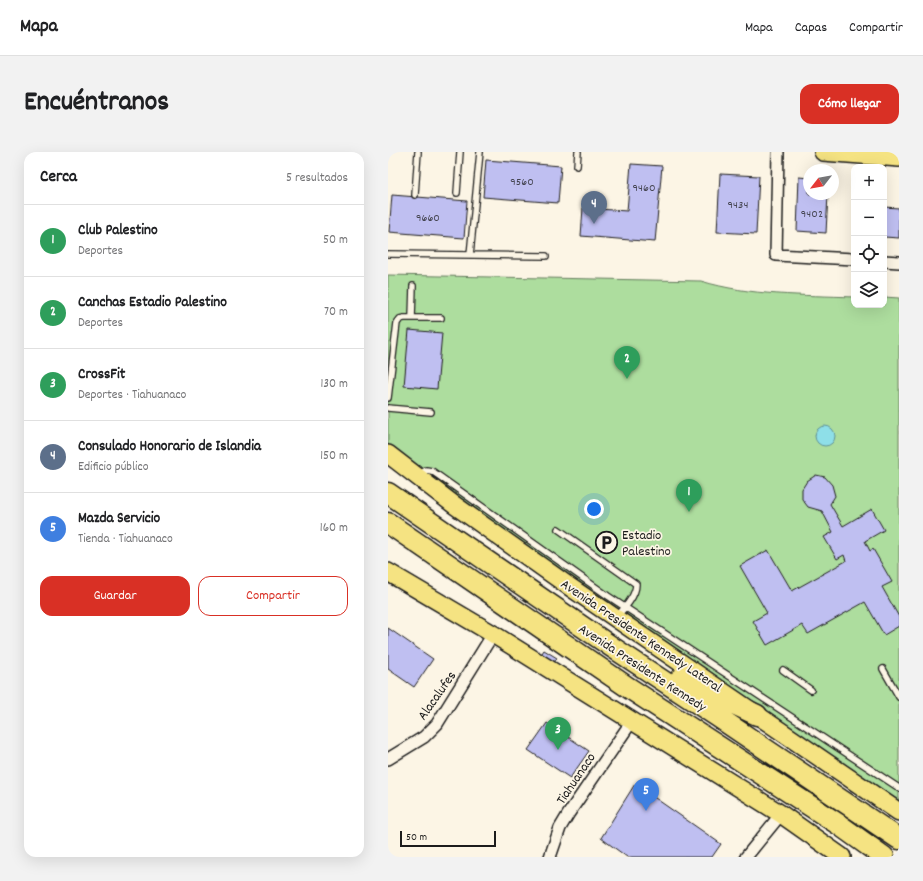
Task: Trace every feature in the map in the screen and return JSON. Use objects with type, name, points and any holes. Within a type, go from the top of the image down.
[{"type":"highway","name":"Avenida Presidente Kennedy","points":[[388,494],[612,647],[732,725],[899,839]]},
{"type":"highway","name":"Avenida Presidente Kennedy","points":[[388,523],[629,688],[838,824],[884,857]]},
{"type":"highway","points":[[612,647],[756,715]]},
{"type":"main road","points":[[823,152],[899,158]]},
{"type":"main road","name":"Avenida Presidente Kennedy Lateral","points":[[388,454],[520,552],[620,613],[756,715],[899,812]]},
{"type":"main road","points":[[388,572],[493,634],[781,814],[842,857]]},
{"type":"street","points":[[778,152],[776,255],[851,259]]},
{"type":"street","points":[[887,261],[899,262]]},
{"type":"street","name":"Alacalufes","points":[[388,759],[424,737],[437,724],[493,634]]},
{"type":"street","name":"Tiahuanaco","points":[[550,857],[560,828],[569,813],[632,721]]},
{"type":"street","points":[[746,857],[781,814]]},
{"type":"lane","points":[[415,195],[418,152]]},
{"type":"lane","points":[[457,193],[460,152]]},
{"type":"lane","points":[[470,255],[480,152]]},
{"type":"lane","points":[[577,166],[578,152]]},
{"type":"lane","points":[[388,254],[546,256]]},
{"type":"lane","points":[[412,318],[413,286]]},
{"type":"lane","points":[[388,398],[397,323],[400,319],[404,318],[441,318]]},
{"type":"lane","points":[[388,408],[431,412]]},
{"type":"lane","points":[[558,529],[636,584],[636,589],[620,613],[899,788]]},
{"type":"lane","points":[[883,669],[899,697]]},
{"type":"lane","points":[[782,670],[811,690]]},
{"type":"green space","points":[[388,275],[701,281],[738,290],[777,294],[851,297],[851,308],[887,308],[887,297],[899,298],[899,810],[569,579],[388,445]]},
{"type":"water","points":[[821,426],[829,426],[835,432],[835,440],[829,446],[821,446],[815,440],[815,432]]},
{"type":"building","points":[[486,160],[561,166],[558,203],[483,197]]},
{"type":"building","points":[[631,164],[662,166],[655,242],[581,236],[583,208],[627,211]]},
{"type":"building","points":[[720,174],[759,176],[756,234],[717,232]]},
{"type":"building","points":[[799,177],[803,177],[803,200],[828,200],[826,233],[797,231]]},
{"type":"building","points":[[392,195],[467,201],[464,238],[389,232]]},
{"type":"building","points":[[887,207],[899,208],[899,238],[887,237]]},
{"type":"building","points":[[409,330],[442,333],[437,389],[404,386]]},
{"type":"building","points":[[816,475],[825,477],[832,485],[835,496],[830,504],[843,526],[872,509],[884,530],[865,541],[870,551],[873,549],[892,582],[882,587],[899,617],[899,626],[884,635],[865,602],[808,634],[802,625],[767,645],[753,621],[767,613],[740,566],[768,550],[792,591],[846,561],[844,555],[837,559],[824,537],[833,532],[822,511],[808,507],[802,499],[802,489],[807,481]]},
{"type":"building","points":[[388,628],[433,659],[414,687],[388,669]]},
{"type":"building","points":[[544,650],[557,658],[553,664],[540,656]]},
{"type":"building","points":[[547,723],[589,751],[570,778],[528,750]]},
{"type":"building","points":[[635,784],[721,844],[712,857],[627,857],[601,838]]},
{"type":"place","name":"Consulado Honorario de Islandia","points":[[594,224]]},
{"type":"place","name":"Canchas Estadio Palestino","points":[[627,379]]},
{"type":"place","name":"Club Palestino","points":[[689,512]]},
{"type":"place","name":"Estadio Palestino","points":[[606,542]]},
{"type":"place","name":"CrossFit","points":[[558,750]]},
{"type":"place","name":"Mazda Servicio","points":[[646,811]]}]
